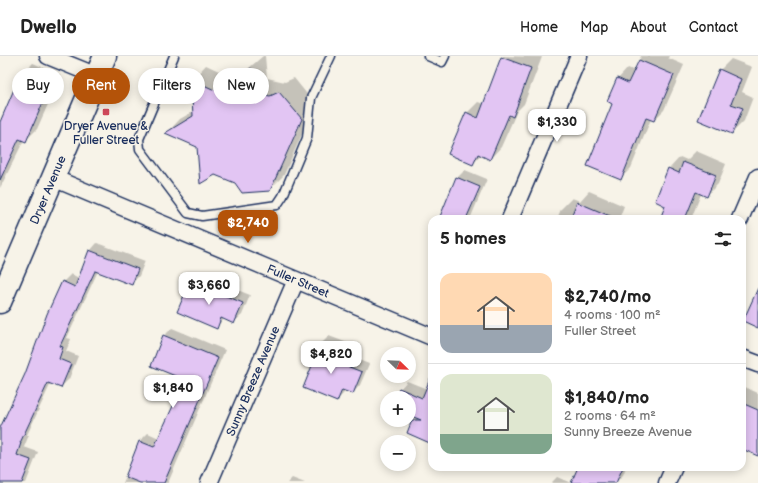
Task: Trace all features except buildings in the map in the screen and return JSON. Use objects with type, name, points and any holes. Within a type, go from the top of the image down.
[{"type":"street","points":[[48,56],[77,68]]},
{"type":"street","name":"Dryer Avenue","points":[[101,68],[106,56]]},
{"type":"street","points":[[512,215],[579,56]]},
{"type":"street","name":"Dryer Avenue","points":[[0,302],[85,104]]},
{"type":"street","points":[[742,215],[758,177]]},
{"type":"street","name":"Fuller Street","points":[[54,178],[428,335]]},
{"type":"street","name":"Sunny Breeze Avenue","points":[[209,483],[296,280]]},
{"type":"street","points":[[746,360],[758,364]]},
{"type":"street","points":[[667,483],[672,471]]},
{"type":"lane","points":[[174,56],[139,139],[140,149],[188,213],[202,216],[277,205],[283,196],[307,138],[311,98],[331,56]]},
{"type":"lane","points":[[428,56],[442,62],[445,56]]},
{"type":"place","name":"Dryer Avenue & Fuller Street","points":[[106,112]]}]
